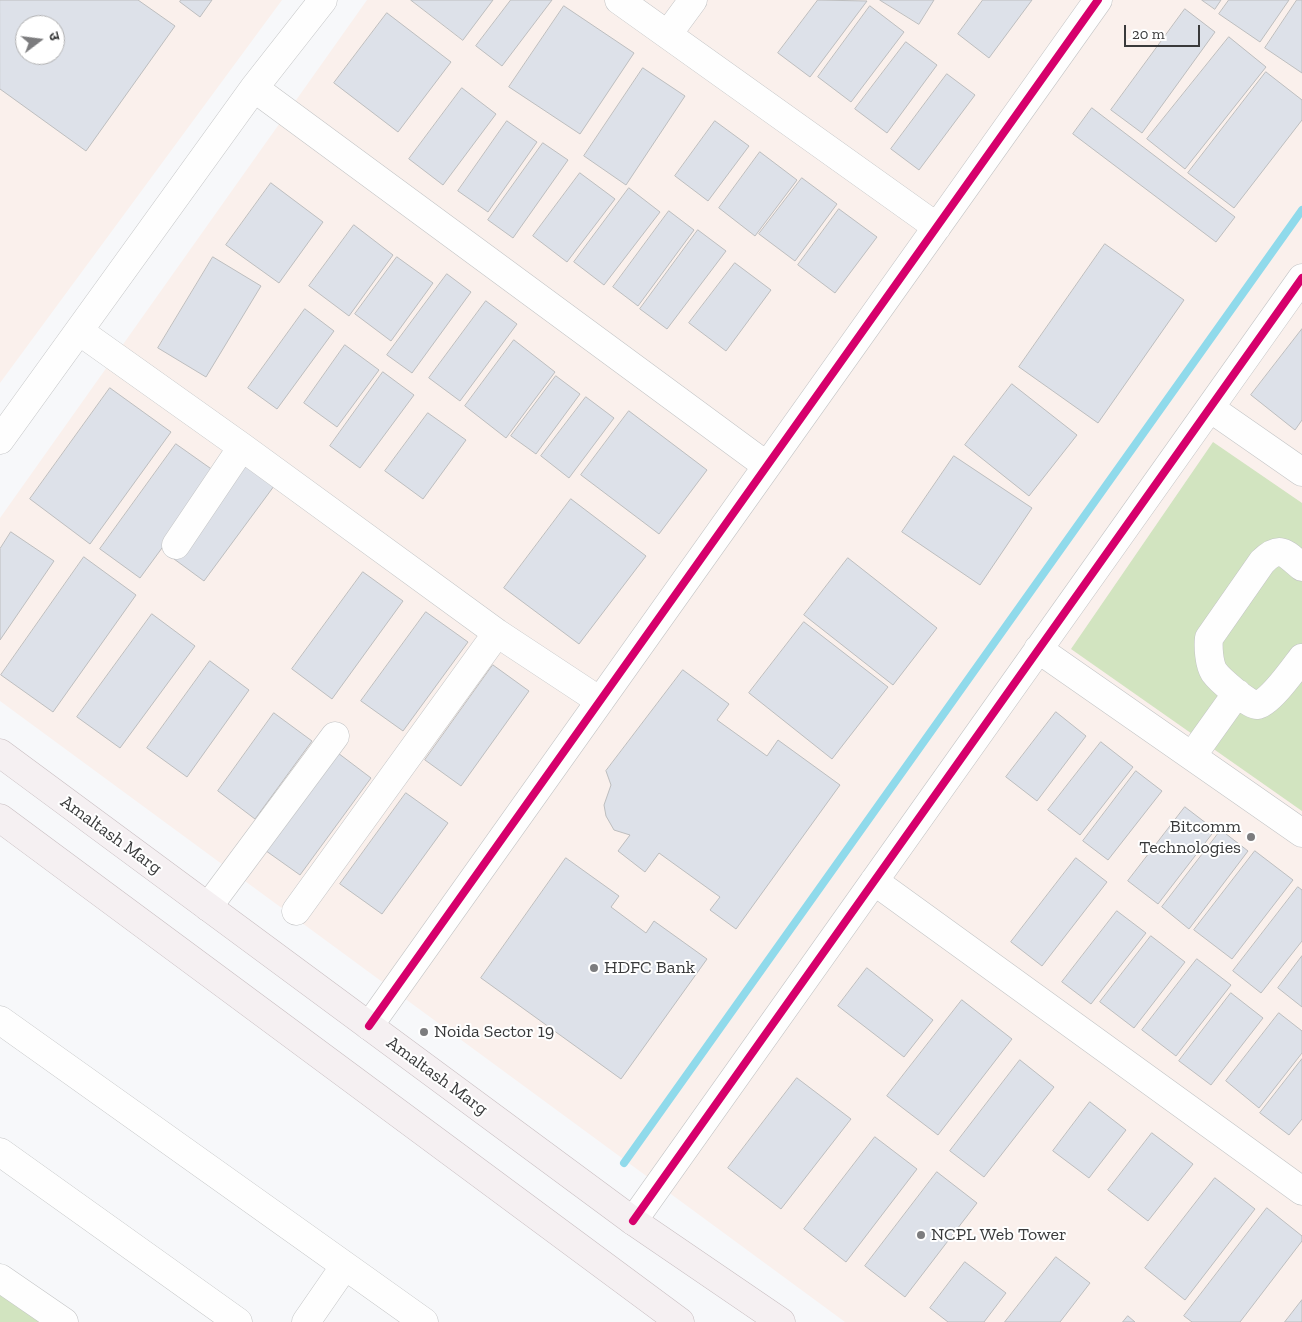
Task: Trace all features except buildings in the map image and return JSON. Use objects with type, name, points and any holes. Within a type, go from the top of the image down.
[{"type":"main road","name":"Amaltash Marg","points":[[0,753],[633,1221],[781,1322]]},
{"type":"main road","points":[[0,818],[680,1322]]},
{"type":"street","points":[[0,440],[254,88],[323,0]]},
{"type":"street","points":[[620,0],[937,227]]},
{"type":"street","points":[[668,34],[693,0]]},
{"type":"street","points":[[369,1026],[1098,0]]},
{"type":"street","points":[[254,88],[767,466]]},
{"type":"street","points":[[633,1221],[1302,278]]},
{"type":"street","points":[[79,331],[242,447],[498,634],[600,701]]},
{"type":"street","points":[[1210,408],[1302,472]]},
{"type":"street","points":[[176,545],[242,447]]},
{"type":"street","points":[[1302,567],[1285,553],[1277,551],[1271,553],[1262,562],[1209,638],[1208,645],[1214,672],[1237,693],[1257,705],[1264,702],[1278,688],[1302,658]]},
{"type":"street","points":[[296,911],[498,634]]},
{"type":"street","points":[[1038,650],[1302,833]]},
{"type":"street","points":[[1192,756],[1237,693]]},
{"type":"street","points":[[208,907],[335,736]]},
{"type":"street","points":[[874,881],[1302,1191]]},
{"type":"street","points":[[0,1020],[424,1322]]},
{"type":"street","points":[[0,1152],[238,1322]]},
{"type":"street","points":[[306,1322],[344,1266]]},
{"type":"street","points":[[0,1278],[64,1322]]},
{"type":"shaded area","points":[[0,0],[282,0],[0,383]]},
{"type":"shaded area","points":[[367,0],[1302,0],[1302,1322],[845,1322],[0,701],[0,518]]},
{"type":"green space","points":[[1213,442],[1302,503],[1302,811],[1071,649]]},
{"type":"green space","points":[[0,1278],[64,1322],[0,1322]]},
{"type":"waterway","points":[[624,1163],[1302,210]]},
{"type":"cycle path","points":[[369,1026],[1098,0]]},
{"type":"cycle path","points":[[633,1221],[1302,278]]},
{"type":"place","name":"Bitcomm Technologies","points":[[1251,837]]},
{"type":"place","name":"HDFC Bank","points":[[594,968]]},
{"type":"place","name":"Noida Sector 19","points":[[424,1032]]},
{"type":"place","name":"NCPL Web Tower","points":[[921,1235]]}]
